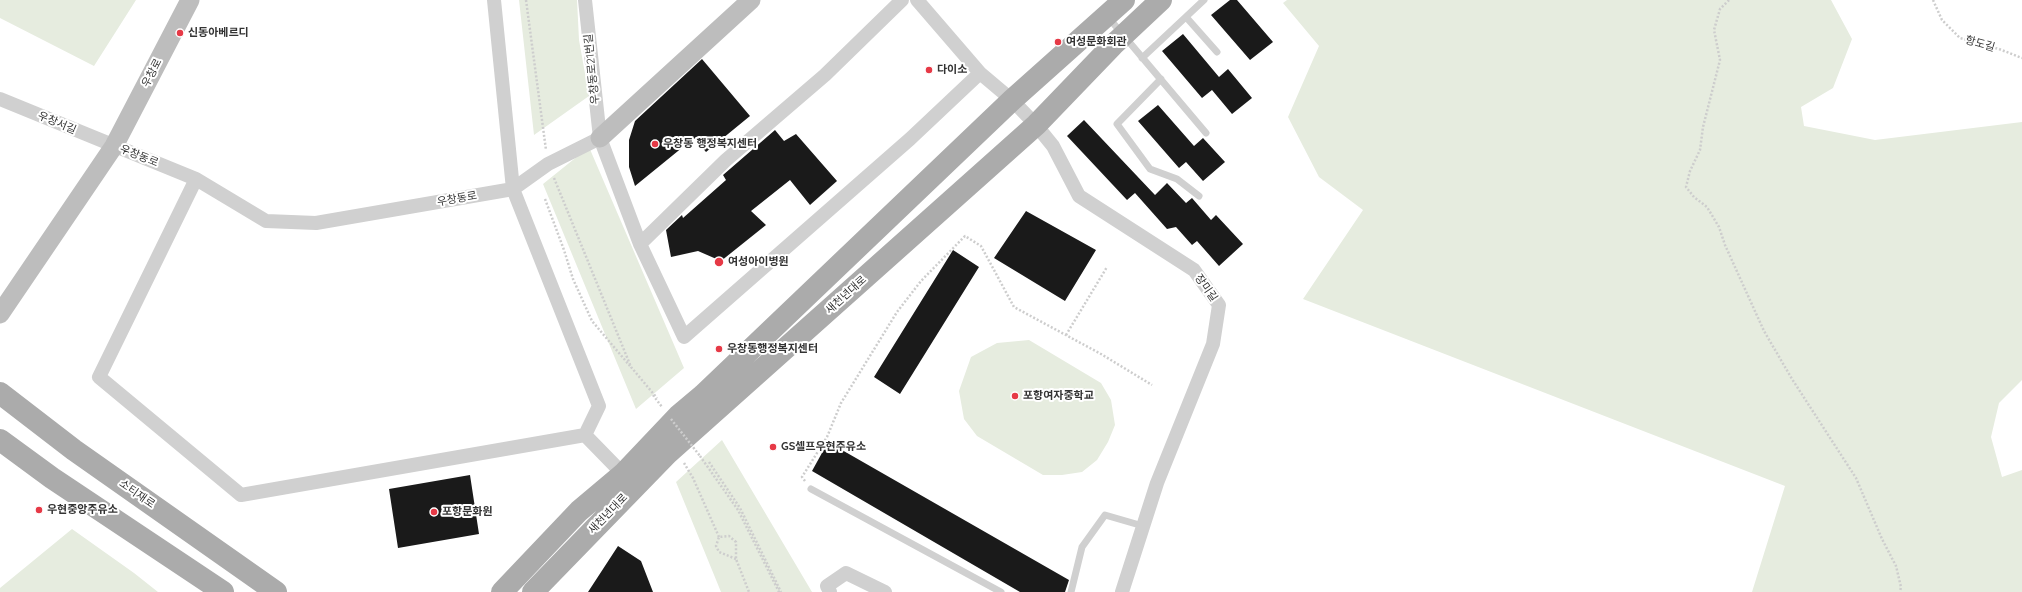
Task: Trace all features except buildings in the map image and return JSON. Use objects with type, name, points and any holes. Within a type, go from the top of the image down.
[{"type":"main road","name":"우창로","points":[[0,314],[114,146],[190,0]]},
{"type":"main road","name":"우창동로","points":[[600,138],[751,0]]},
{"type":"main road","name":"새천년대로","points":[[502,592],[580,511],[623,474],[678,416],[708,390],[1012,100],[1124,0]]},
{"type":"main road","name":"새천년대로","points":[[535,591],[667,454],[1036,124],[1160,0]]},
{"type":"main road","name":"소티재로","points":[[0,393],[74,450],[276,592]]},
{"type":"main road","points":[[0,440],[52,478],[224,592]]},
{"type":"street","points":[[494,0],[513,189],[599,406],[585,435]]},
{"type":"street","name":"우창동로21번길","points":[[585,0],[600,138],[640,244],[684,337],[910,139],[980,73]]},
{"type":"street","points":[[640,244],[726,160],[825,75],[902,0]]},
{"type":"street","name":"장미길","points":[[918,0],[980,73],[1012,100],[1036,124],[1053,146],[1079,196],[1194,270],[1219,305],[1213,344],[1157,484],[1122,592]]},
{"type":"street","name":"우창서길","points":[[0,99],[114,146]]},
{"type":"street","name":"우창동로","points":[[114,146],[196,179],[266,221],[309,223],[513,189],[548,164],[600,138]]},
{"type":"street","points":[[196,179],[99,377],[241,495],[585,435]]},
{"type":"street","points":[[585,435],[623,474]]},
{"type":"street","points":[[830,592],[827,586],[846,573],[885,592]]},
{"type":"lane","points":[[1142,58],[1204,0]]},
{"type":"lane","points":[[1107,16],[1206,133]]},
{"type":"lane","points":[[1186,17],[1217,52]]},
{"type":"lane","points":[[1161,80],[1117,124],[1150,169],[1177,179],[1199,196]]},
{"type":"lane","points":[[811,489],[1001,592]]},
{"type":"lane","points":[[1071,592],[1082,547],[1105,515],[1143,526]]},
{"type":"path","points":[[526,0],[548,164],[632,367],[657,398]]},
{"type":"path","points":[[1729,0],[1720,10],[1714,30],[1720,60],[1703,127],[1700,150],[1690,171],[1686,187],[1694,197],[1708,206],[1719,227],[1725,245],[1764,331],[1792,379],[1856,478],[1882,539],[1896,566],[1901,586],[1900,592]]},
{"type":"path","name":"항도길","points":[[1933,0],[1942,20],[1960,38],[1999,49],[2022,58]]},
{"type":"path","points":[[545,199],[564,250],[572,279],[592,321],[619,352],[663,408]]},
{"type":"path","points":[[811,489],[802,477],[827,437],[841,403],[897,312],[921,281],[965,236],[981,246],[1014,307],[1066,335],[1152,386]]},
{"type":"path","points":[[1066,335],[1107,267]]},
{"type":"path","points":[[671,419],[712,471],[738,510],[780,592]]},
{"type":"path","points":[[682,460],[693,478],[719,537],[716,546],[719,552],[736,559]]},
{"type":"path","points":[[709,462],[740,508],[780,592]]},
{"type":"path","points":[[719,537],[729,536],[736,542],[736,559],[749,592]]},
{"type":"shaded area","points":[[0,0],[136,0],[94,66],[0,18]]},
{"type":"shaded area","points":[[519,0],[577,0],[579,40],[589,96],[534,135]]},
{"type":"shaded area","points":[[1287,0],[1831,0],[1852,39],[1833,88],[1801,107],[1804,126],[1875,140],[2022,122],[2022,380],[1999,403],[1991,437],[2002,477],[2022,470],[2022,592],[1752,592],[1785,486],[1303,299],[1363,210],[1319,177],[1288,117],[1319,46],[1283,3]]},
{"type":"shaded area","points":[[589,147],[684,368],[636,409],[543,184]]},
{"type":"shaded area","points":[[1029,340],[1101,383],[1111,400],[1115,425],[1108,442],[1097,460],[1082,472],[1062,475],[1043,475],[977,436],[964,419],[959,391],[971,357],[997,343]]},
{"type":"shaded area","points":[[722,440],[812,592],[721,592],[676,482]]},
{"type":"shaded area","points":[[72,529],[158,592],[0,592],[0,588]]},
{"type":"place","name":"신동아베르디","points":[[180,33]]},
{"type":"place","name":"여성문화회관","points":[[1058,42]]},
{"type":"place","name":"다이소","points":[[929,70]]},
{"type":"place","name":"우창동 행정복지센터","points":[[655,144]]},
{"type":"place","name":"여성아이병원","points":[[719,262]]},
{"type":"place","name":"우창동행정복지센터","points":[[719,349]]},
{"type":"place","name":"포항여자중학교","points":[[1015,396]]},
{"type":"place","name":"GS셀프우현주유소","points":[[773,447]]},
{"type":"place","name":"우현중앙주유소","points":[[39,510]]},
{"type":"place","name":"포항문화원","points":[[434,512]]}]
